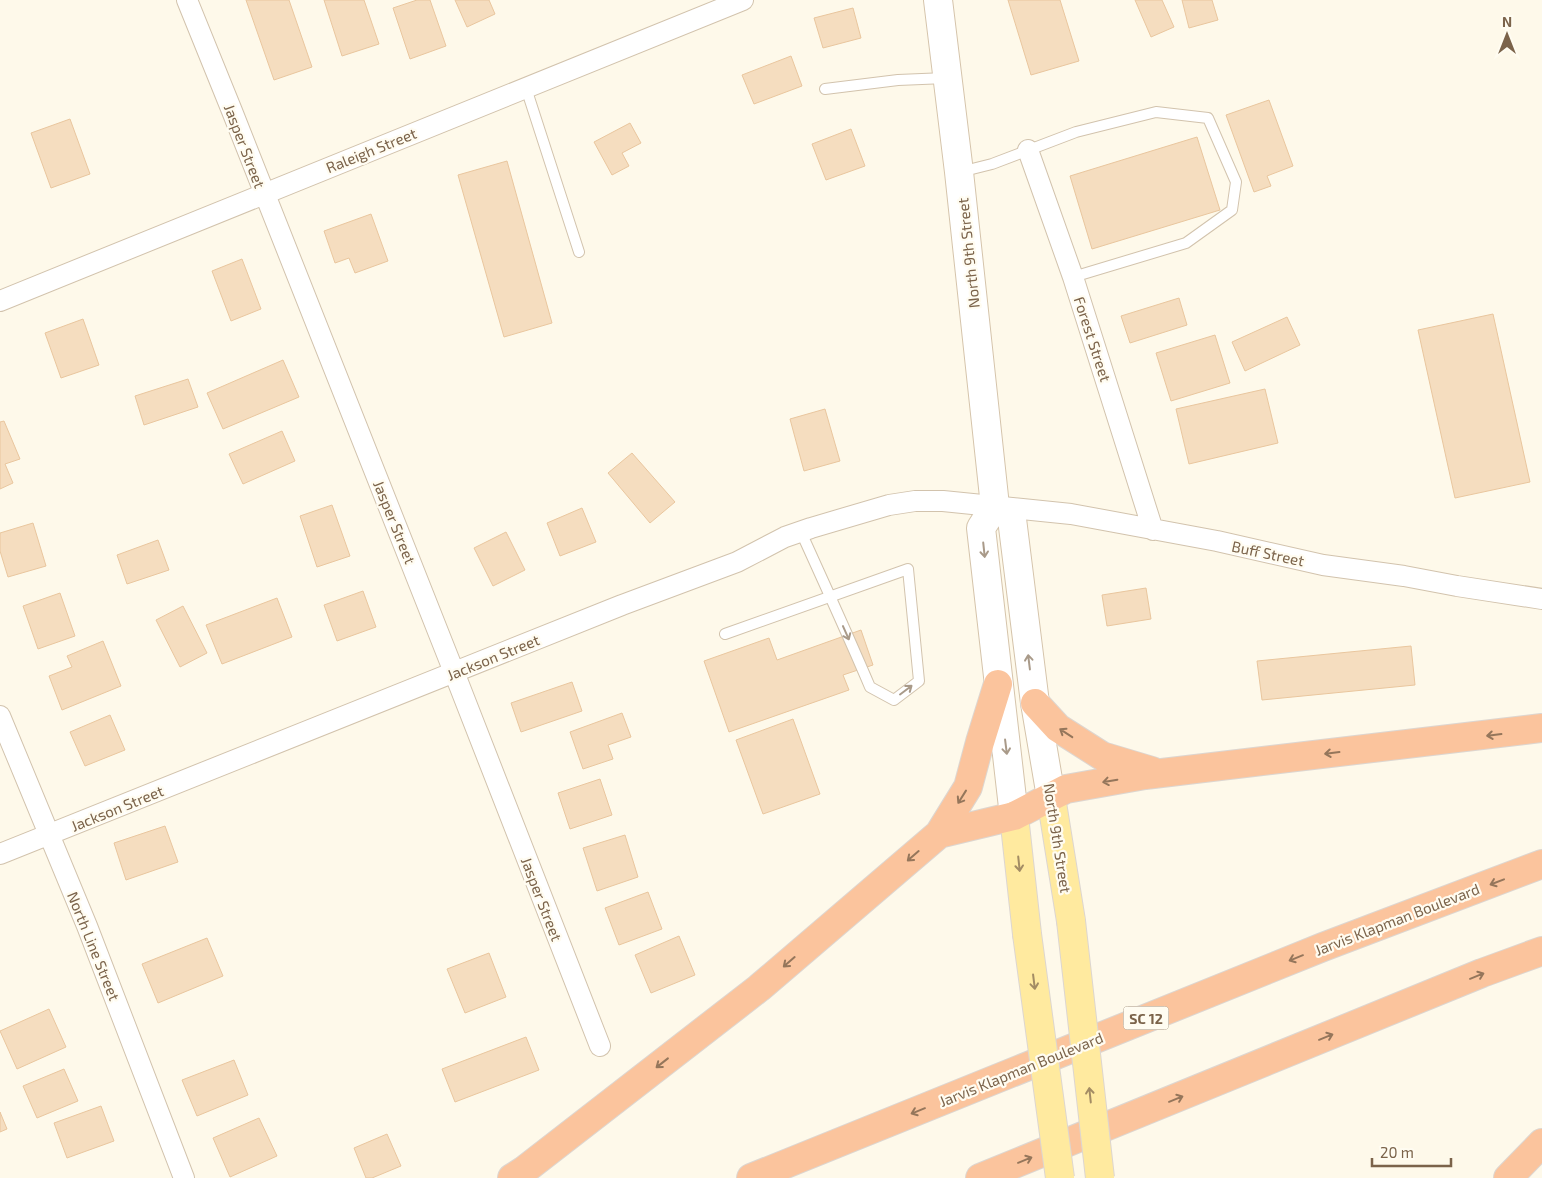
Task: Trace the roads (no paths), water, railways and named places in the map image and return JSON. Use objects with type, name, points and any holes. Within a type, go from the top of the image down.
[{"type":"highway","points":[[512,1178],[759,988],[939,834],[968,786],[998,684]]},
{"type":"highway","points":[[1035,704],[1058,728],[1102,756],[1158,773]]},
{"type":"highway","points":[[939,834],[1014,816],[1066,789],[1158,773],[1542,728]]},
{"type":"highway","name":"Jarvis Klapman Boulevard","points":[[751,1178],[1322,947],[1542,864]]},
{"type":"highway","points":[[980,1178],[1482,973],[1542,951]]},
{"type":"highway","points":[[1508,1178],[1542,1143]]},
{"type":"main road","name":"North 9th Street","points":[[1051,797],[1071,921],[1100,1178]]},
{"type":"main road","points":[[1014,816],[1027,934],[1060,1178]]},
{"type":"street","name":"Jasper Street","points":[[187,0],[454,672],[600,1046]]},
{"type":"street","name":"Raleigh Street","points":[[0,301],[743,0]]},
{"type":"street","name":"North 9th Street","points":[[938,0],[959,172],[995,506],[1012,519],[1035,704],[1051,797]]},
{"type":"street","name":"Forest Street","points":[[1028,150],[1073,276],[1153,530]]},
{"type":"street","name":"Jackson Street","points":[[0,854],[622,605],[737,562],[801,532],[889,505],[915,501],[943,500],[995,506]]},
{"type":"street","name":"Buff Street","points":[[995,506],[1071,514],[1217,541],[1323,565],[1404,576],[1542,599]]},
{"type":"street","points":[[995,506],[981,528],[1014,816]]},
{"type":"street","name":"North Line Street","points":[[0,716],[87,926],[184,1178]]},
{"type":"lane","points":[[825,88],[898,80],[948,78]]},
{"type":"lane","points":[[526,88],[579,252]]},
{"type":"lane","points":[[959,172],[992,164],[1076,132],[1156,112],[1208,118],[1236,182],[1232,210],[1186,243],[1073,276]]},
{"type":"lane","points":[[725,634],[830,596],[908,569],[919,681],[894,700],[870,687],[830,596],[801,532]]}]
